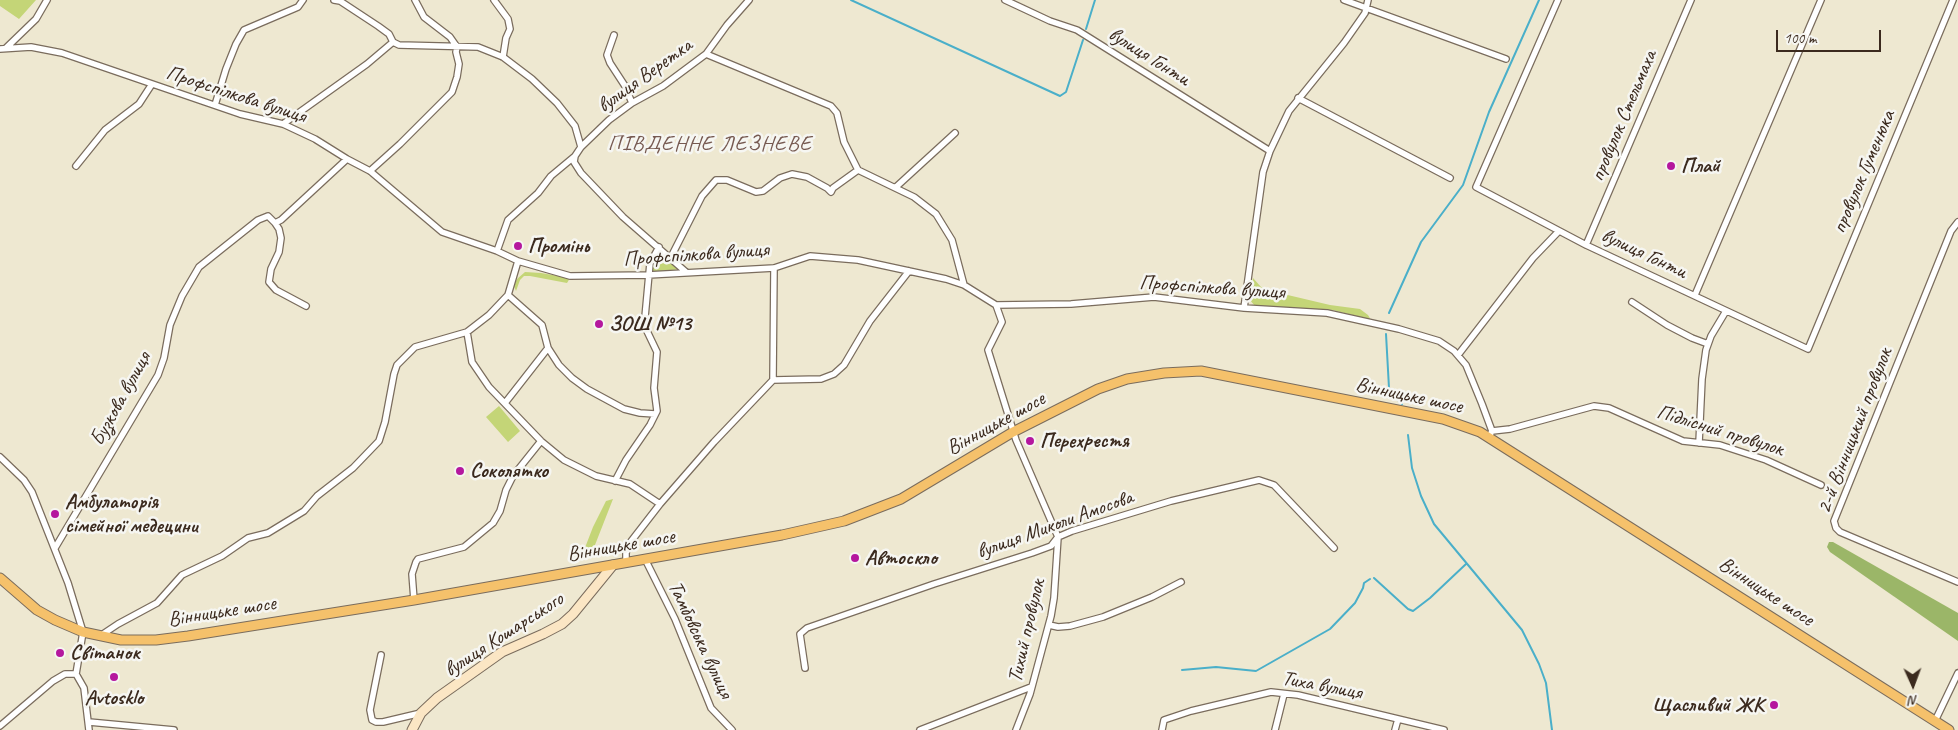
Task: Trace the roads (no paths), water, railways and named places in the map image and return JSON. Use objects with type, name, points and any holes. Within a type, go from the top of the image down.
[{"type":"main road","name":"Вінницьке шосе","points":[[0,578],[37,610],[55,620],[83,632],[121,640],[164,639],[414,600],[782,535],[844,521],[901,498],[1013,432],[1098,389],[1127,379],[1201,372],[1443,419],[1490,434],[1949,730]]},
{"type":"street","points":[[3,49],[36,19],[47,0]]},
{"type":"street","points":[[215,105],[229,60],[244,30],[298,7],[302,0]]},
{"type":"street","points":[[334,0],[378,26],[388,34],[393,42],[399,45],[430,44],[457,48],[478,47],[504,57],[532,79],[557,103],[574,126],[578,152],[574,162],[586,179],[623,217],[686,272]]},
{"type":"street","points":[[370,170],[400,144],[452,92],[457,77],[459,64],[457,48],[450,37],[424,17],[415,0]]},
{"type":"street","points":[[494,0],[508,19],[510,29],[506,38],[504,57]]},
{"type":"street","name":"вулиця Веретка","points":[[496,251],[508,220],[538,193],[551,176],[609,120],[632,103],[663,86],[706,54],[727,25],[749,0]]},
{"type":"street","name":"вулиця Гонти","points":[[1005,0],[1050,21],[1076,30],[1270,151]]},
{"type":"street","points":[[1344,0],[1506,59]]},
{"type":"street","points":[[1244,308],[1263,172],[1270,151],[1289,111],[1344,43],[1365,13],[1368,0]]},
{"type":"street","name":"вулиця Гонти","points":[[1558,0],[1476,187],[1586,245],[1801,346]]},
{"type":"street","name":"провулок Стельмаха","points":[[1586,245],[1692,0]]},
{"type":"street","points":[[1694,295],[1820,0]]},
{"type":"street","name":"провулок Гуменюка","points":[[1801,346],[1808,349],[1953,0]]},
{"type":"street","points":[[614,35],[607,55],[625,86],[632,103]]},
{"type":"street","points":[[283,124],[367,64],[393,42]]},
{"type":"street","name":"Профспілкова вулиця","points":[[3,49],[31,47],[62,53],[240,114],[283,124],[314,138],[370,170],[442,232],[518,261],[570,276],[648,275],[774,268],[810,256],[858,260],[964,285],[996,305],[1071,304],[1154,297],[1244,308],[1327,313],[1399,329],[1439,341],[1452,348],[1466,365],[1490,434]]},
{"type":"street","points":[[706,54],[831,106],[837,113],[844,142],[858,170],[914,197],[936,214],[952,240],[964,285]]},
{"type":"street","points":[[76,166],[105,130],[139,104],[152,84]]},
{"type":"street","points":[[1298,98],[1450,178]]},
{"type":"street","points":[[896,187],[955,133]]},
{"type":"street","points":[[306,306],[276,290],[269,282],[271,269],[279,252],[281,238],[275,223],[281,220],[348,159]]},
{"type":"street","points":[[671,258],[702,196],[716,180],[727,180],[756,192],[764,191],[780,178],[792,174],[807,177],[831,192],[833,188],[858,170]]},
{"type":"street","name":"Бузкова вулиця","points":[[55,548],[158,375],[164,358],[170,325],[182,296],[199,267],[258,220],[268,216],[275,223]]},
{"type":"street","name":"2-й Вінницький провулок","points":[[1958,222],[1951,231],[1834,521],[1836,528],[1840,532],[1958,582]]},
{"type":"street","points":[[1458,356],[1533,258],[1559,231]]},
{"type":"street","points":[[615,481],[657,410],[654,388],[657,352],[646,329],[645,317],[650,263],[659,247]]},
{"type":"street","points":[[100,636],[157,603],[182,575],[222,556],[248,538],[268,533],[304,511],[317,496],[353,468],[379,441],[385,422],[394,374],[397,365],[404,356],[415,347],[467,332],[508,295],[518,261]]},
{"type":"street","points":[[626,563],[629,544],[660,504],[714,442],[773,380],[774,268]]},
{"type":"street","points":[[773,380],[821,380],[834,374],[844,365],[870,321],[909,271]]},
{"type":"street","points":[[508,295],[542,325],[548,348],[559,365],[572,378],[587,389],[624,409],[655,414]]},
{"type":"street","points":[[1632,302],[1667,325],[1708,344]]},
{"type":"street","points":[[996,305],[1002,322],[988,350],[1013,432],[1058,537]]},
{"type":"street","points":[[1699,443],[1702,379],[1708,344],[1726,310]]},
{"type":"street","points":[[467,332],[472,362],[489,387],[541,441],[564,460],[596,476],[630,484],[660,504]]},
{"type":"street","points":[[505,403],[548,348]]},
{"type":"street","name":"Підлісний провулок","points":[[1490,434],[1594,406],[1609,408],[1683,441],[1720,445],[1766,460],[1821,485]]},
{"type":"street","points":[[414,600],[412,574],[418,559],[464,547],[493,523],[500,511],[506,490],[513,476],[541,441]]},
{"type":"street","points":[[0,457],[24,480],[32,492],[55,548],[83,632],[76,674],[84,688],[89,730]]},
{"type":"street","name":"вулиця Миколи Амосова","points":[[805,668],[800,634],[807,628],[934,584],[1032,553],[1051,546],[1058,537],[1170,501],[1260,480],[1274,485],[1334,548]]},
{"type":"street","name":"Тихий провулок","points":[[1016,730],[1049,625],[1054,598],[1058,537]]},
{"type":"street","name":"Тамбовська вулиця","points":[[645,559],[675,619],[712,708],[732,730]]},
{"type":"street","name":"вулиця Кошарського","points":[[412,730],[421,712],[428,705],[502,652],[562,624],[574,614],[612,565]]},
{"type":"street","points":[[1049,625],[1058,627],[1070,626],[1103,616],[1152,597],[1181,582]]},
{"type":"street","points":[[381,655],[370,710],[372,720],[383,722],[421,712]]},
{"type":"street","points":[[1935,721],[1958,673]]},
{"type":"street","points":[[0,726],[53,681],[65,674],[76,674]]},
{"type":"street","points":[[920,730],[1031,687]]},
{"type":"street","name":"Тиха вулиця","points":[[1162,730],[1164,720],[1191,711],[1271,692],[1298,694],[1444,730]]},
{"type":"street","points":[[1275,730],[1284,694]]},
{"type":"street","points":[[1395,730],[1398,719]]},
{"type":"street","points":[[89,722],[174,730]]},
{"type":"waterway","points":[[851,0],[1060,96],[1066,92],[1083,40]]},
{"type":"waterway","points":[[1086,29],[1095,0]]},
{"type":"waterway","points":[[1389,313],[1421,242],[1463,185],[1489,112],[1539,0]]},
{"type":"waterway","points":[[1386,334],[1389,388],[1391,393],[1402,404]]},
{"type":"waterway","points":[[1408,435],[1412,468],[1421,496],[1434,524],[1522,630],[1539,664],[1546,683],[1552,730]]},
{"type":"waterway","points":[[1374,578],[1408,609],[1413,611],[1430,598],[1466,564]]},
{"type":"waterway","points":[[1182,670],[1216,667],[1256,671],[1330,629],[1355,603],[1364,583],[1370,579]]},
{"type":"place","name":"Плай","points":[[1671,166]]},
{"type":"place","name":"Промінь","points":[[518,246]]},
{"type":"place","name":"ЗОШ №13","points":[[599,324]]},
{"type":"place","name":"Перехрестя","points":[[1030,441]]},
{"type":"place","name":"Соколятко","points":[[460,471]]},
{"type":"place","name":"Амбулаторія сімейної медецини","points":[[55,514]]},
{"type":"place","name":"Автоскло","points":[[855,558]]},
{"type":"place","name":"Світанок","points":[[60,653]]},
{"type":"place","name":"Avtosklo","points":[[114,677]]},
{"type":"place","name":"Щасливий ЖК","points":[[1774,705]]},
{"type":"district","name":"ПІВДЕННЕ ЛЕЗНЕВЕ","points":[[710,144]]}]
